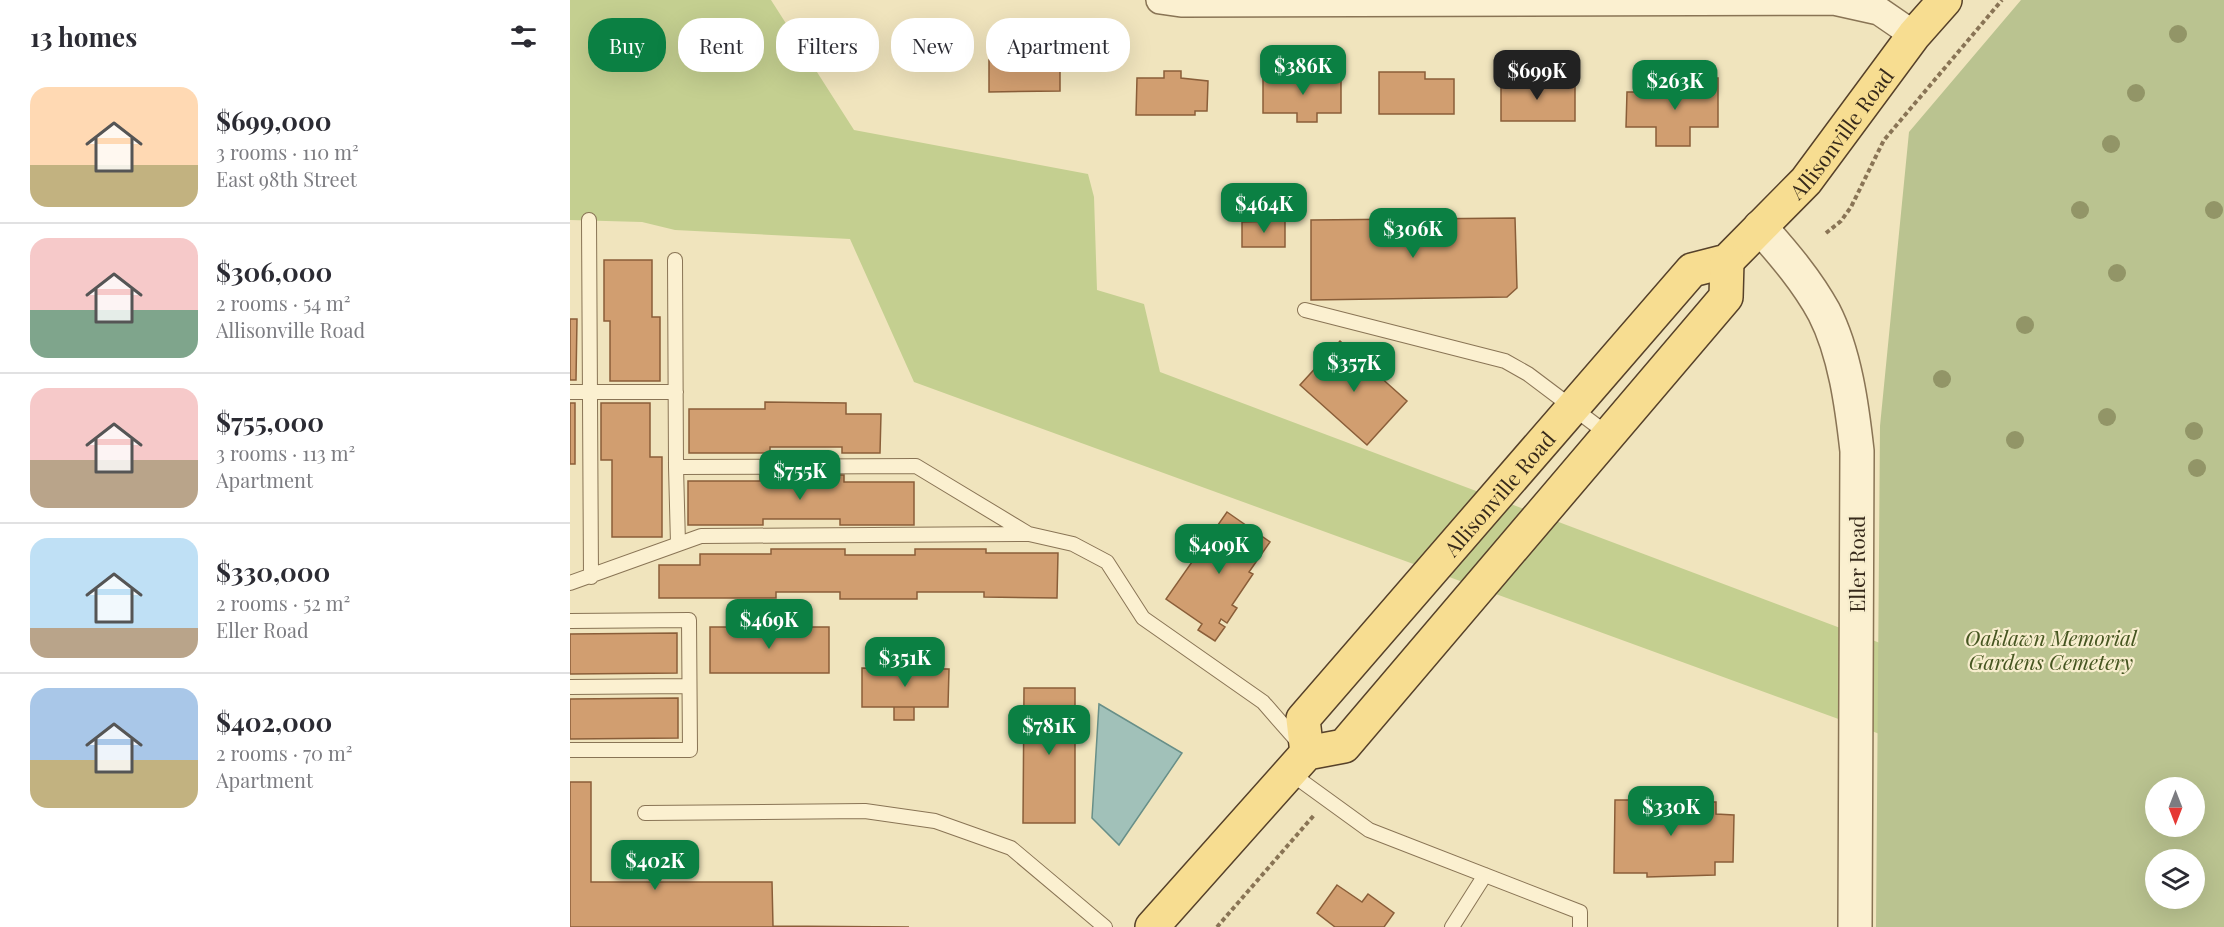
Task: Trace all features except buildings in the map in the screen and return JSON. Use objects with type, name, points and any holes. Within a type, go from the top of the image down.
[{"type":"main road","name":"Allisonville Road","points":[[1298,762],[1303,719],[1692,270],[1727,261],[1806,181],[1914,35],[1945,0]]},
{"type":"main road","points":[[1152,927],[1298,762],[1344,746],[1726,297],[1727,261]]},
{"type":"street","points":[[1160,0],[1182,3],[1834,1],[1879,11],[1914,35]]},
{"type":"street","name":"Eller Road","points":[[1760,227],[1798,272],[1824,314],[1839,356],[1854,427],[1857,451],[1855,927]]},
{"type":"lane","points":[[589,220],[591,577]]},
{"type":"lane","points":[[675,260],[678,544]]},
{"type":"lane","points":[[1305,310],[1505,362],[1528,374],[1609,435]]},
{"type":"lane","points":[[570,392],[676,392]]},
{"type":"lane","points":[[676,467],[916,466],[1029,534]]},
{"type":"lane","points":[[570,583],[701,536],[1029,534],[1072,544],[1107,562],[1143,618],[1263,702],[1298,762],[1369,830],[1580,912],[1580,927]]},
{"type":"lane","points":[[570,621],[689,621],[690,750],[570,750]]},
{"type":"lane","points":[[570,687],[689,686]]},
{"type":"lane","points":[[645,813],[865,812],[935,820],[1011,848],[1105,927]]},
{"type":"lane","points":[[1452,927],[1485,875]]},
{"type":"path","points":[[1826,233],[1841,221],[1851,207],[1884,140],[2002,0]]},
{"type":"green space","points":[[570,0],[771,0],[782,18],[776,18],[776,72],[817,72],[854,130],[1088,174],[1094,197],[1097,290],[1144,304],[1160,372],[1888,646],[2206,633],[2224,927],[1955,927],[1888,737],[914,382],[850,239],[675,230],[642,222],[570,220]]},
{"type":"green space","name":"Oaklawn Memorial Gardens Cemetery","points":[[2021,0],[2224,0],[2224,927],[1876,927],[1880,426],[1909,132]]},
{"type":"water","points":[[1099,704],[1182,753],[1119,845],[1092,818]]}]
